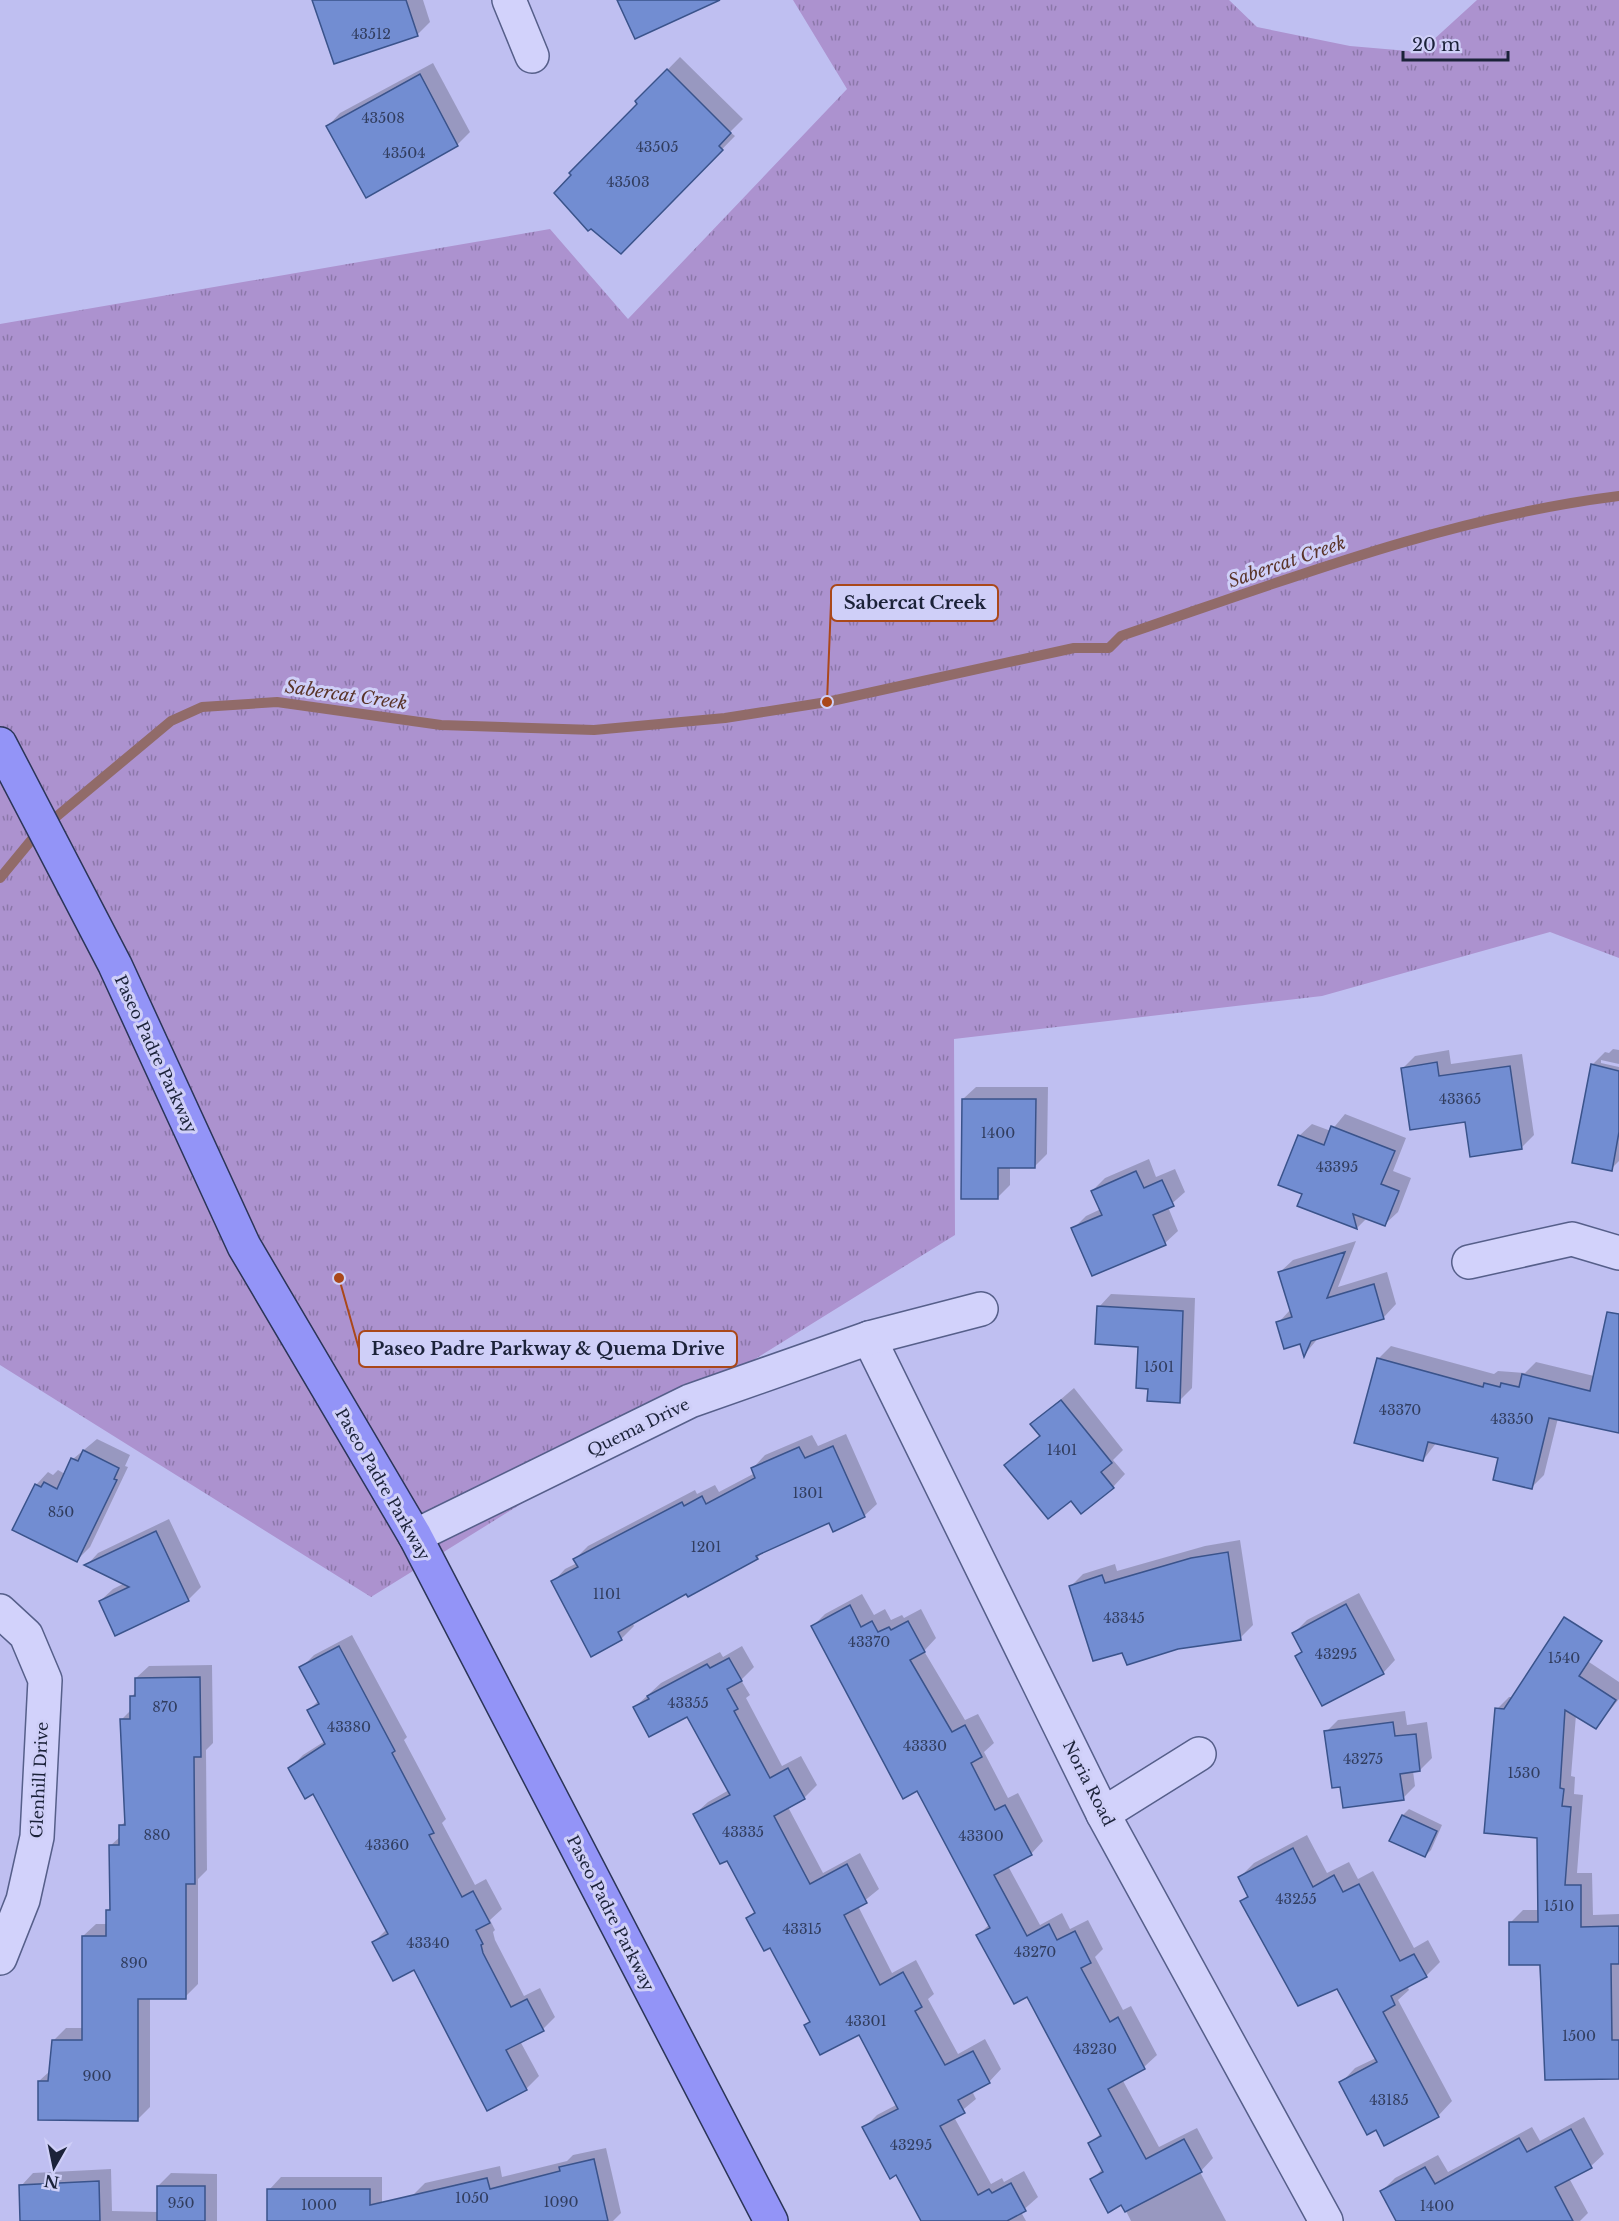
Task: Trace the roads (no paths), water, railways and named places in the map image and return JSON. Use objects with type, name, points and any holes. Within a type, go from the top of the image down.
[{"type":"main road","name":"Paseo Padre Parkway","points":[[0,744],[115,965],[244,1246],[415,1536],[771,2221]]},
{"type":"street","points":[[509,0],[532,56]]},
{"type":"street","points":[[1469,1262],[1572,1239],[1619,1253]]},
{"type":"street","name":"Quema Drive","points":[[415,1536],[690,1401],[868,1338],[981,1308]]},
{"type":"street","name":"Noria Road","points":[[868,1338],[1103,1814],[1326,2221]]},
{"type":"street","name":"Glenhill Drive","points":[[0,1611],[27,1635],[45,1680],[37,1837],[23,1900],[0,1958]]},
{"type":"street","points":[[1103,1814],[1199,1754]]},
{"type":"waterway","name":"Sabercat Creek","points":[[0,878],[38,832],[171,721],[202,707],[277,702],[441,725],[594,730],[725,718],[827,702],[1074,648],[1109,648],[1121,636],[1367,553],[1492,519],[1619,496]]},
{"type":"place","name":"Sabercat Creek","points":[[827,702]]},
{"type":"place","name":"Paseo Padre Parkway & Quema Drive","points":[[339,1278]]}]
